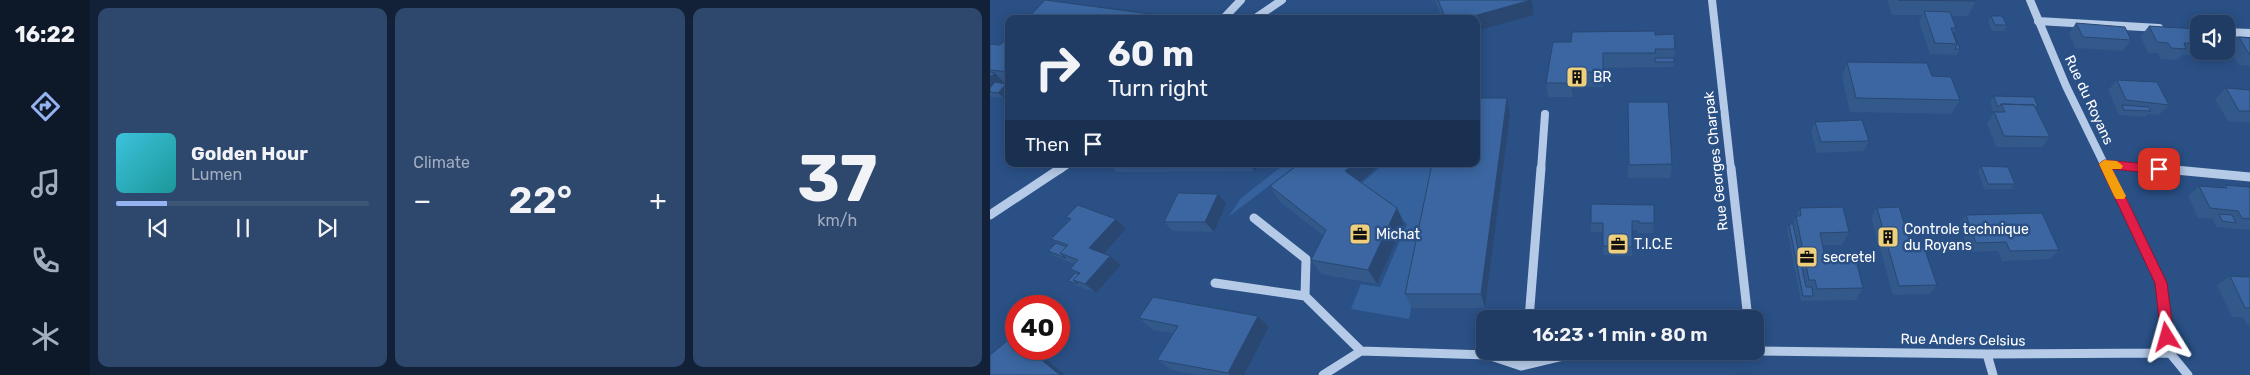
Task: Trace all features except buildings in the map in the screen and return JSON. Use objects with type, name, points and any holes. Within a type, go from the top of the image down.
[{"type":"street","points":[[1227,15],[1241,0]]},
{"type":"street","points":[[1260,15],[1282,0]]},
{"type":"street","name":"Rue Georges Charpak","points":[[1712,0],[1747,310]]},
{"type":"street","name":"Rue du Royans","points":[[2030,0],[2066,86],[2161,283],[2170,353]]},
{"type":"street","points":[[2038,21],[2170,28]]},
{"type":"street","points":[[2235,32],[2250,33]]},
{"type":"street","points":[[1530,310],[1546,114]]},
{"type":"street","points":[[2104,164],[2250,177]]},
{"type":"street","points":[[990,215],[1063,167]]},
{"type":"street","points":[[1254,218],[1306,259],[1305,296]]},
{"type":"street","points":[[1215,283],[1305,296],[1361,351]]},
{"type":"street","points":[[1323,375],[1361,351],[1488,355],[1521,370],[1547,360]]},
{"type":"street","name":"Rue Anders Celsius","points":[[1764,351],[1987,354],[2170,353]]},
{"type":"street","points":[[2170,353],[2188,375]]},
{"type":"street","points":[[1987,354],[1993,375]]},
{"type":"shaded area","points":[[1281,167],[1294,167],[1228,217],[1241,198]]},
{"type":"shaded area","points":[[1380,167],[1440,167],[1409,319],[1351,309],[1361,284],[1380,287],[1407,224],[1357,187]]},
{"type":"slow traffic","points":[[2117,166],[2104,164],[2120,196]]},
{"type":"place","name":"BR","points":[[1577,77]]},
{"type":"place","name":"Michat","points":[[1360,234]]},
{"type":"place","name":"Controle technique du Royans","points":[[1888,237]]},
{"type":"place","name":"T.I.C.E","points":[[1618,244]]},
{"type":"place","name":"secretel","points":[[1807,257]]},
{"type":"route","points":[[2159,169],[2104,164],[2161,283],[2167,337]]}]
